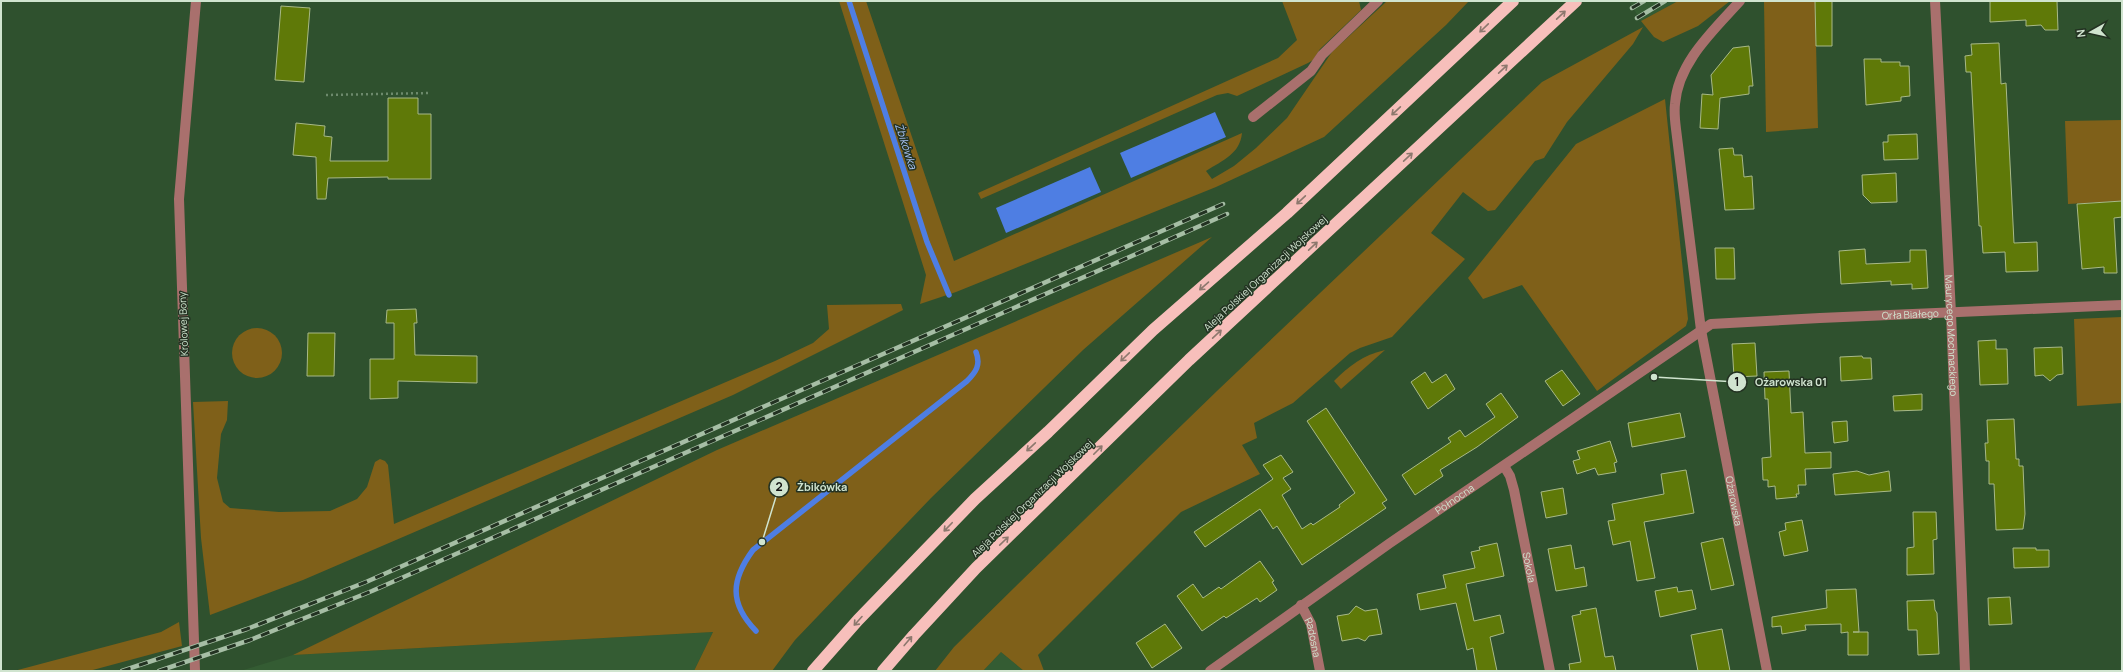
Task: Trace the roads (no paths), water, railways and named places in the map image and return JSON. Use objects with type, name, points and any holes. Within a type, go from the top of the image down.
[{"type":"highway","points":[[813,671],[858,620],[975,499],[1048,432],[1153,330],[1293,208],[1512,1]]},
{"type":"highway","name":"Aleja Polskiej Organizacji Wojskowej","points":[[883,671],[976,568],[1189,360],[1576,1]]},
{"type":"street","name":"Królowej Bony","points":[[195,671],[179,198],[196,1]]},
{"type":"street","points":[[1253,117],[1311,71],[1322,55],[1378,1]]},
{"type":"street","name":"Ożarowska","points":[[1740,1],[1710,34],[1693,57],[1681,79],[1675,103],[1676,129],[1701,330],[1768,671]]},
{"type":"street","name":"Maurycego Mochnackiego","points":[[1935,1],[1951,313],[1966,671]]},
{"type":"street","name":"Orła Białego","points":[[1701,330],[1711,324],[1723,323],[2122,305]]},
{"type":"street","name":"Północna","points":[[1210,671],[1301,605],[1701,330]]},
{"type":"street","name":"Sokola","points":[[1504,466],[1510,476],[1514,490],[1550,671]]},
{"type":"street","name":"Radosna","points":[[1301,605],[1311,624],[1320,671]]},
{"type":"water","points":[[1215,112],[1226,137],[1131,178],[1120,153]]},
{"type":"water","points":[[1090,167],[1101,192],[1006,233],[996,208]]},
{"type":"waterway","name":"Żbikówka","points":[[849,1],[927,242],[949,295]]},
{"type":"waterway","name":"Żbikówka","points":[[756,631],[741,611],[737,601],[736,591],[740,571],[753,550],[967,381],[978,365],[976,352]]},
{"type":"railway","points":[[1632,8],[1644,1]]},
{"type":"railway","points":[[1637,18],[1665,1]]},
{"type":"railway","points":[[122,671],[247,629],[366,582],[1223,204]]},
{"type":"railway","points":[[159,671],[250,640],[372,591],[1227,214]]},
{"type":"place","name":"Ożarowska 01","points":[[1654,377]]},
{"type":"place","name":"Żbikówka","points":[[762,542]]}]
